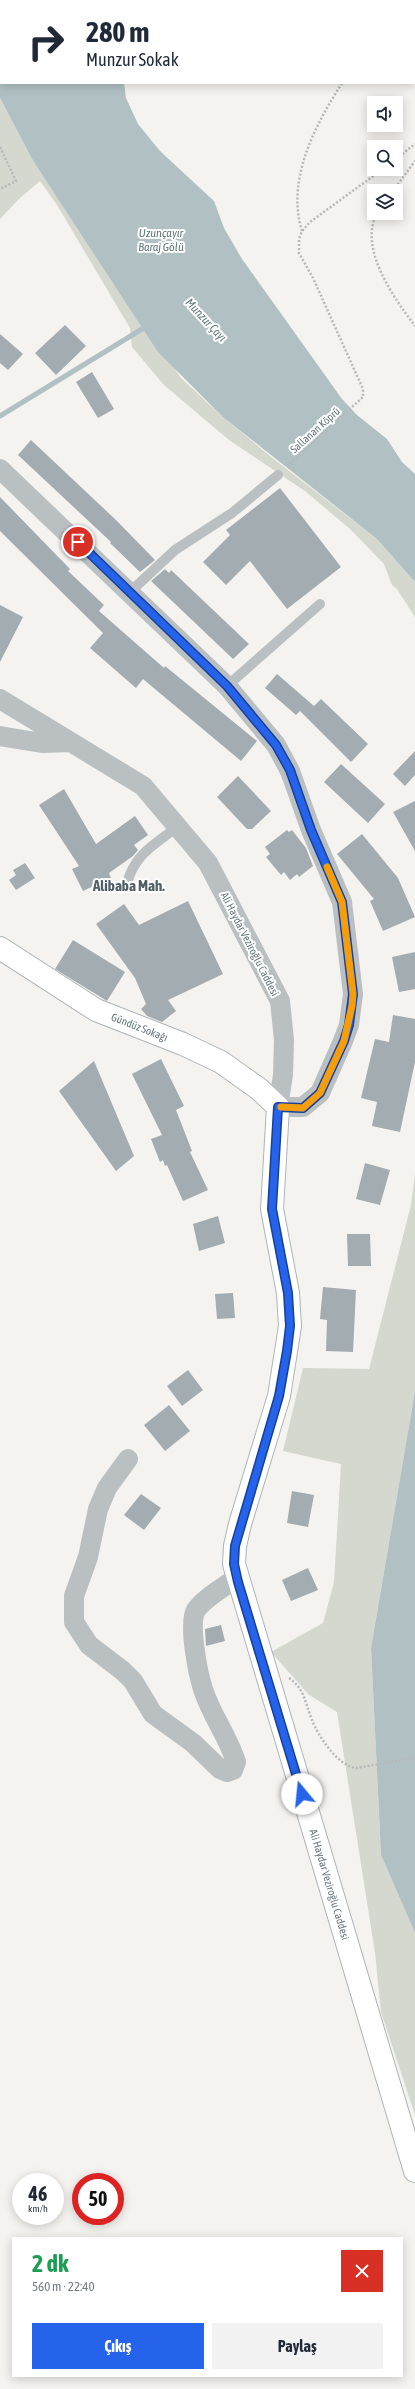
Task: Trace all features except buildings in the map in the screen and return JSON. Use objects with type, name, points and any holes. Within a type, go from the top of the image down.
[{"type":"main road","name":"Gündüz Sokağı","points":[[0,948],[96,1010],[183,1044],[221,1062],[259,1089],[278,1107]]},
{"type":"main road","name":"Ali Haydar Veziroğlu Caddesi","points":[[278,1107],[272,1209],[288,1293],[290,1326],[279,1396],[235,1546],[234,1564],[415,2171]]},
{"type":"street","points":[[0,469],[227,686],[265,730],[290,770],[311,830],[342,902],[353,994],[349,1025],[320,1093],[303,1108],[278,1107]]},
{"type":"street","name":"Ali Haydar Veziroğlu Caddesi","points":[[0,699],[143,786],[208,863],[280,1001],[284,1054],[283,1075],[278,1107]]},
{"type":"street","points":[[0,736],[42,743],[71,742]]},
{"type":"street","points":[[128,1459],[107,1488],[98,1509],[88,1557],[74,1596],[74,1622],[89,1645],[123,1671],[133,1681],[153,1714],[193,1743],[220,1769],[227,1772],[233,1770],[236,1762],[227,1737],[203,1689],[194,1636],[194,1615],[201,1606],[237,1577]]},
{"type":"lane","points":[[130,592],[175,550],[232,514],[278,475]]},
{"type":"lane","points":[[227,686],[320,604]]},
{"type":"lane","points":[[127,883],[134,863],[140,855],[178,826]]},
{"type":"path","points":[[341,84],[329,103],[303,160],[296,201],[296,214],[302,231],[374,176]]},
{"type":"path","points":[[403,153],[415,144]]},
{"type":"path","points":[[0,147],[16,181],[0,189]]},
{"type":"path","points":[[398,184],[415,161]]},
{"type":"path","points":[[373,220],[371,224],[373,250],[383,277],[415,326]]},
{"type":"path","name":"Sallanan Köprü","points":[[278,475],[363,397],[363,389],[356,370],[313,278],[299,253],[299,239],[302,231]]},
{"type":"path","points":[[284,1676],[295,1683],[303,1691],[315,1726],[337,1758],[346,1766],[356,1768],[415,1758]]},
{"type":"shaded area","points":[[0,98],[32,159],[181,378],[223,417],[275,460],[377,539],[415,582],[415,617],[397,589],[392,585],[384,564],[350,529],[305,491],[229,440],[164,385],[132,347],[130,328],[57,205],[40,181],[20,198],[0,219]]},
{"type":"shaded area","points":[[415,1174],[415,1391],[371,1648],[381,1855],[415,1933],[415,2115],[381,2012],[375,1953],[337,1712],[309,1695],[271,1652],[323,1623],[334,1582],[341,1464],[283,1451],[303,1368],[369,1369],[411,1205]]},
{"type":"water","name":"Uzunçayır Baraj Gölü","points":[[0,84],[124,84],[126,98],[138,124],[160,151],[214,201],[224,228],[242,259],[342,399],[357,415],[387,439],[402,462],[415,474],[415,582],[377,539],[223,417],[158,352],[32,159],[0,98]]},
{"type":"water","points":[[415,1391],[415,1933],[381,1855],[371,1648]]},
{"type":"waterway","points":[[0,416],[147,326]]},
{"type":"slow traffic","points":[[281,1107],[303,1108],[320,1093],[344,1041],[349,1025],[353,994],[342,902],[327,867]]},
{"type":"district","name":"Alibaba Mah.","points":[[129,885]]},
{"type":"route","points":[[78,542],[227,686],[276,745],[290,770],[311,830],[342,902],[353,994],[349,1025],[344,1041],[320,1093],[303,1108],[278,1107],[272,1209],[275,1232],[283,1261],[288,1293],[290,1326],[279,1396],[240,1524],[235,1546],[234,1564],[238,1582],[302,1794]]},
{"type":"water label","name":"Munzur Çayı","points":[[206,320]]}]
